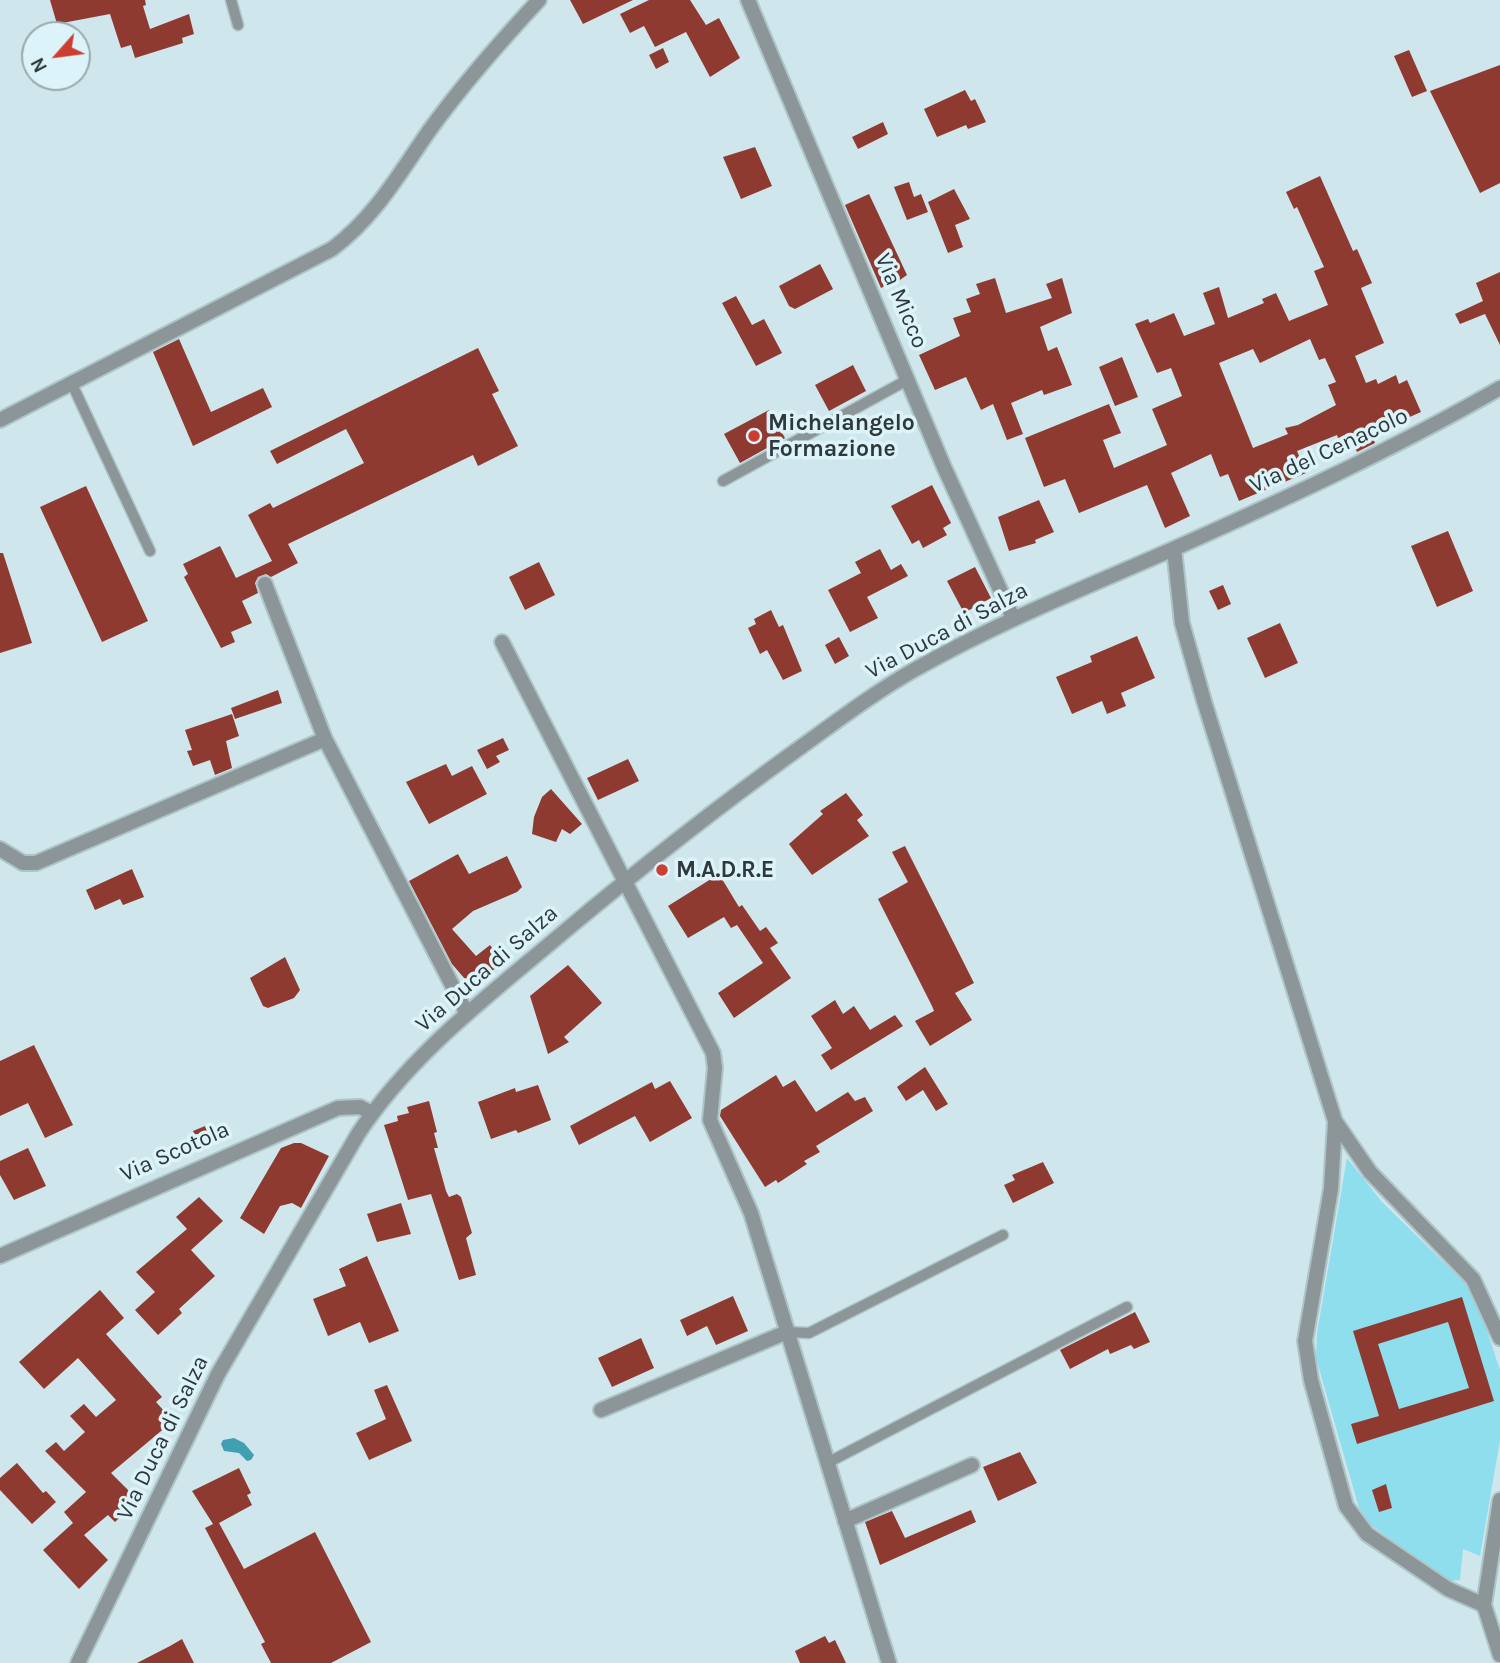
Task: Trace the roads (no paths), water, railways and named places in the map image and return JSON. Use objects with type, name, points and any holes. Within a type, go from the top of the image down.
[{"type":"street","points":[[0,420],[332,250],[356,232],[376,209],[463,85],[539,0]]},
{"type":"street","name":"Via Micco","points":[[748,0],[908,379],[1013,618]]},
{"type":"street","name":"Via del Cenacolo","points":[[1174,549],[1421,434],[1500,388]]},
{"type":"street","points":[[1174,549],[1182,624],[1196,675],[1335,1121],[1370,1171],[1473,1279],[1500,1338]]},
{"type":"street","name":"Via Duca di Salza","points":[[78,1663],[218,1374],[372,1113],[428,1050],[625,880],[757,779],[876,694],[1013,618],[1174,549]]},
{"type":"street","points":[[265,584],[325,739],[467,1014]]},
{"type":"street","points":[[502,642],[713,1053],[715,1068],[710,1120],[751,1213],[889,1663]]},
{"type":"street","points":[[0,849],[23,863],[36,863],[325,739]]},
{"type":"street","name":"Via Scotola","points":[[0,1256],[338,1108],[359,1107],[372,1113]]},
{"type":"street","points":[[1335,1121],[1331,1189],[1305,1341],[1311,1380],[1346,1506],[1367,1534],[1448,1590],[1484,1605]]},
{"type":"street","points":[[601,1410],[787,1332]]},
{"type":"street","points":[[845,1521],[972,1465]]},
{"type":"street","points":[[1500,1500],[1484,1605],[1500,1655]]},
{"type":"lane","points":[[231,0],[238,25]]},
{"type":"lane","points":[[723,481],[908,379]]},
{"type":"lane","points":[[72,384],[150,551]]},
{"type":"lane","points":[[787,1332],[809,1333],[1003,1234]]},
{"type":"lane","points":[[827,1463],[1127,1307]]},
{"type":"place","name":"Michelangelo Formazione","points":[[754,436]]},
{"type":"place","name":"M.A.D.R.E","points":[[662,870]]}]
